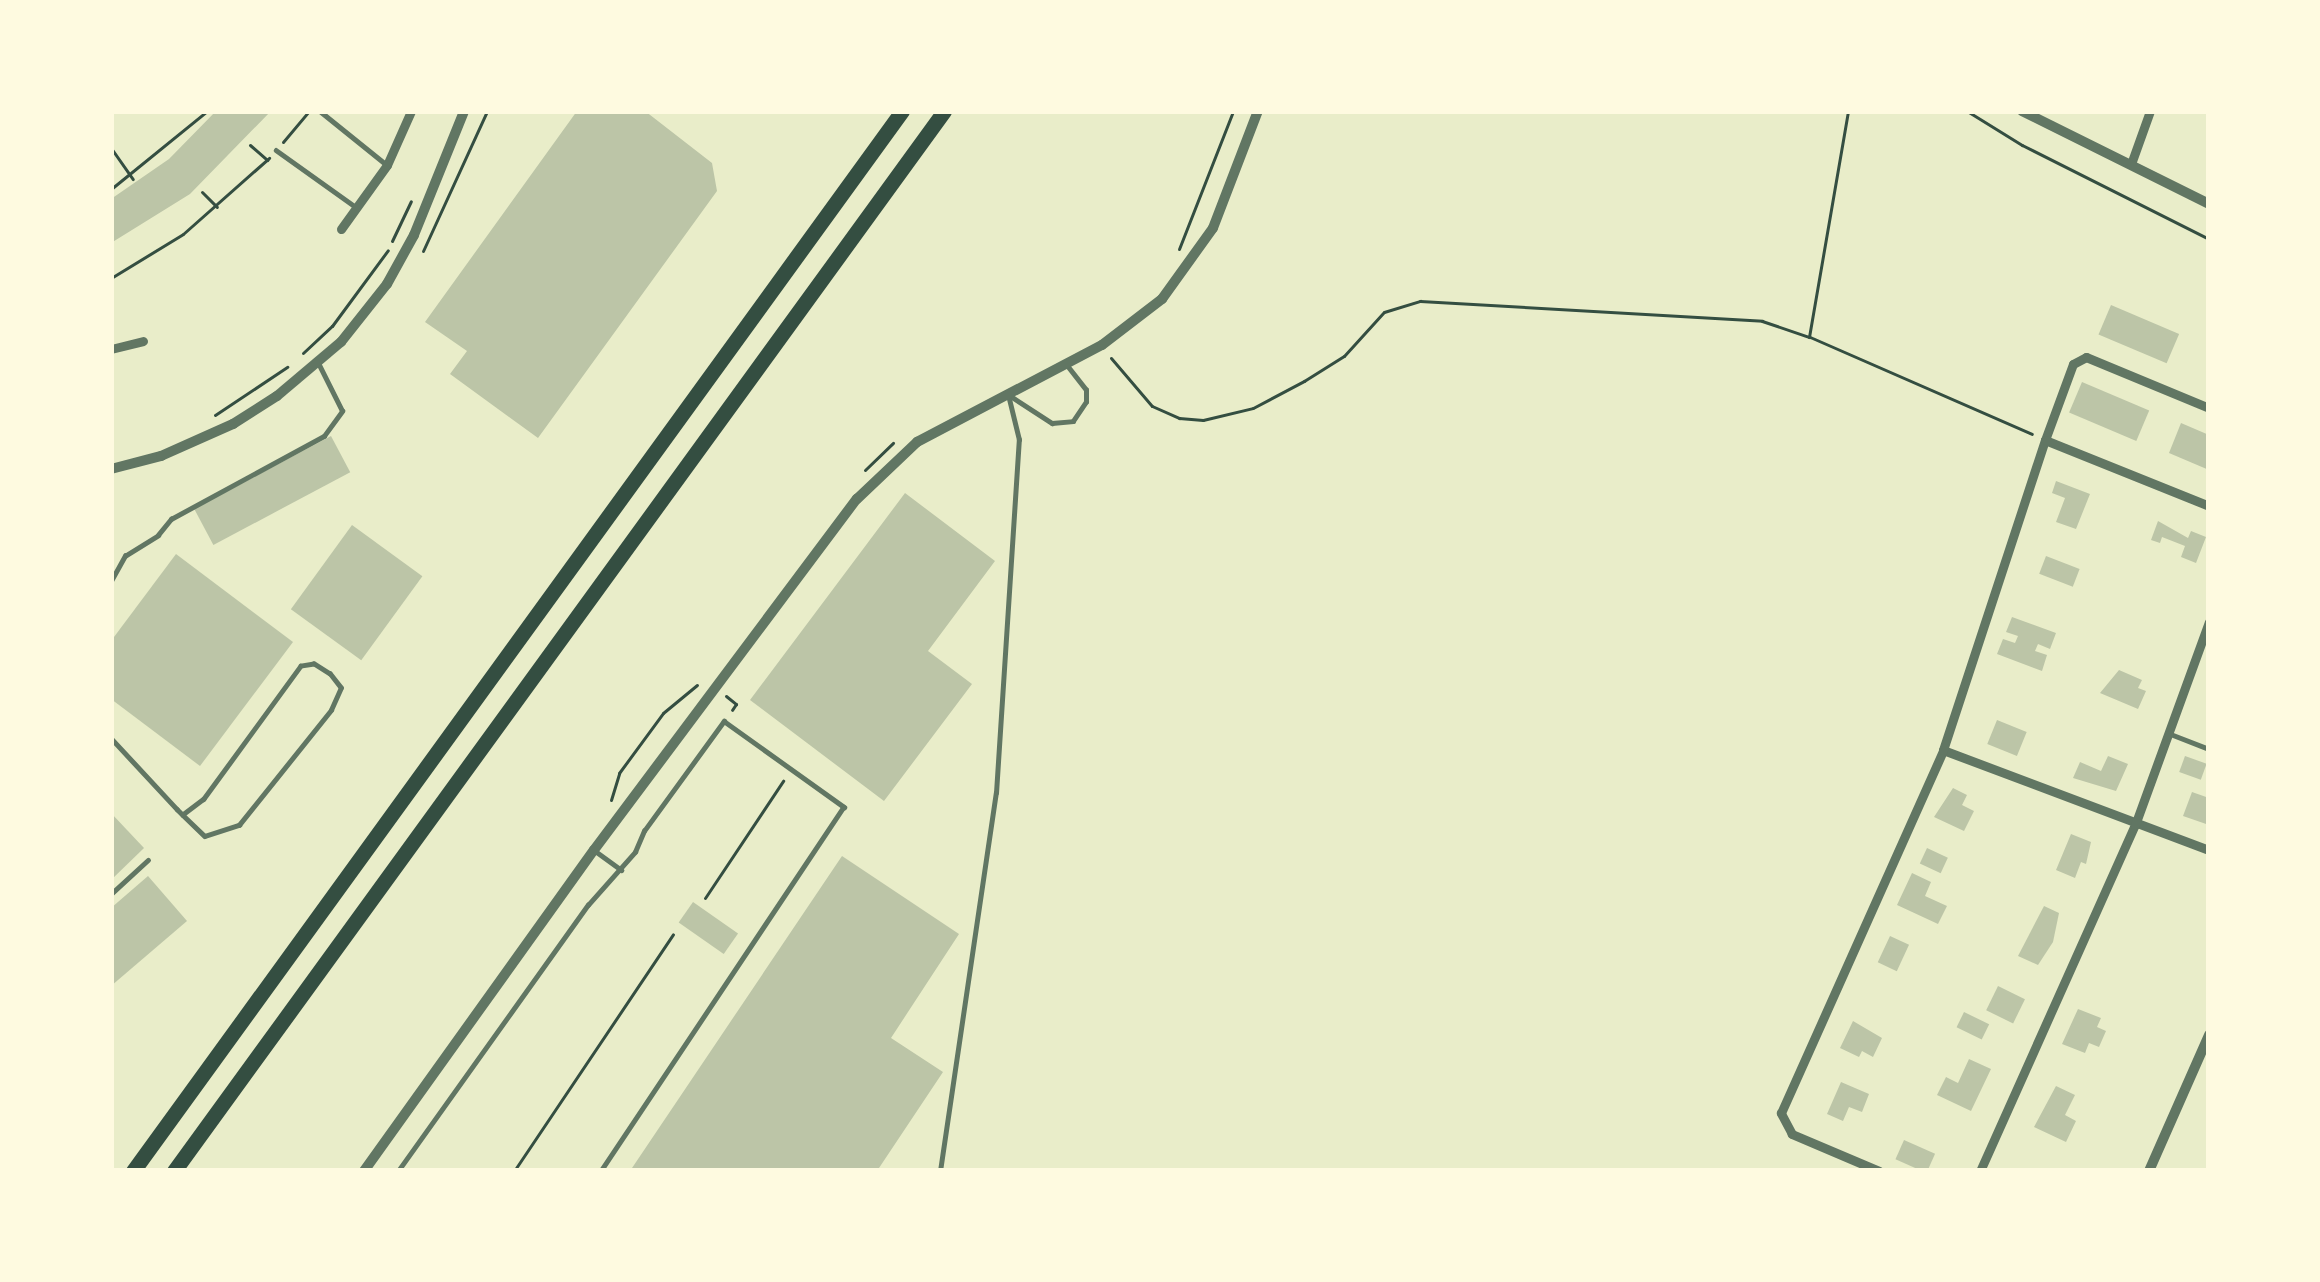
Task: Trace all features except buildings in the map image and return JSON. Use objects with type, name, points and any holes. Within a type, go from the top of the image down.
[{"type":"highway","points":[[133,1171],[902,111]]},
{"type":"highway","points":[[174,1171],[944,111]]},
{"type":"street","points":[[341,229],[387,165],[411,111]]},
{"type":"street","points":[[111,469],[176,450],[233,424],[318,363],[388,284],[415,235],[464,111]]},
{"type":"street","points":[[364,1171],[595,850],[872,482],[940,427],[1102,345],[1162,299],[1197,257],[1258,111]]},
{"type":"street","points":[[2022,111],[2209,204]]},
{"type":"street","points":[[2131,164],[2150,111]]},
{"type":"street","points":[[111,349],[143,341]]},
{"type":"street","points":[[1879,1171],[1792,1134],[1780,1113],[1943,749],[2073,364],[2086,357],[2209,408]]},
{"type":"street","points":[[2044,440],[2209,506]]},
{"type":"street","points":[[1980,1171],[2135,825],[2209,622]]},
{"type":"street","points":[[2195,665],[2209,670]]},
{"type":"street","points":[[1943,749],[2209,850]]},
{"type":"street","points":[[2149,1171],[2209,1035]]},
{"type":"lane","points":[[320,111],[387,165]]},
{"type":"lane","points":[[277,150],[358,209]]},
{"type":"lane","points":[[111,581],[125,556],[158,535],[171,519],[324,436],[341,412],[318,363]]},
{"type":"lane","points":[[1007,394],[1039,418],[1073,421],[1086,402],[1086,390],[1066,364]]},
{"type":"lane","points":[[940,1171],[996,793],[1019,440],[1007,394]]},
{"type":"lane","points":[[111,738],[182,814],[205,836],[238,826],[332,710],[341,688],[330,674],[314,664],[301,666],[204,800],[182,814]]},
{"type":"lane","points":[[398,1171],[588,905],[622,870],[724,721],[844,807],[601,1171]]},
{"type":"lane","points":[[2168,733],[2209,748]]},
{"type":"lane","points":[[595,850],[622,870]]},
{"type":"lane","points":[[111,894],[148,860]]},
{"type":"path","points":[[111,189],[132,177],[206,111]]},
{"type":"path","points":[[111,278],[217,207],[277,150],[309,111]]},
{"type":"path","points":[[1179,249],[1233,111]]},
{"type":"path","points":[[1810,337],[1848,111]]},
{"type":"path","points":[[1967,111],[2022,145],[2209,239]]},
{"type":"path","points":[[250,146],[267,160]]},
{"type":"path","points":[[111,148],[132,177]]},
{"type":"path","points":[[202,192],[217,207]]},
{"type":"path","points":[[213,416],[266,383],[332,326],[369,280],[410,201]]},
{"type":"path","points":[[1102,345],[1152,406],[1179,418],[1203,420],[1253,408],[1304,381],[1344,356],[1384,312],[1420,301],[1762,321],[1810,337],[2044,440]]},
{"type":"path","points":[[861,473],[908,432]]},
{"type":"path","points":[[610,806],[619,773],[662,712],[705,680]]},
{"type":"path","points":[[706,898],[790,769]]},
{"type":"path","points":[[514,1171],[673,934]]}]
